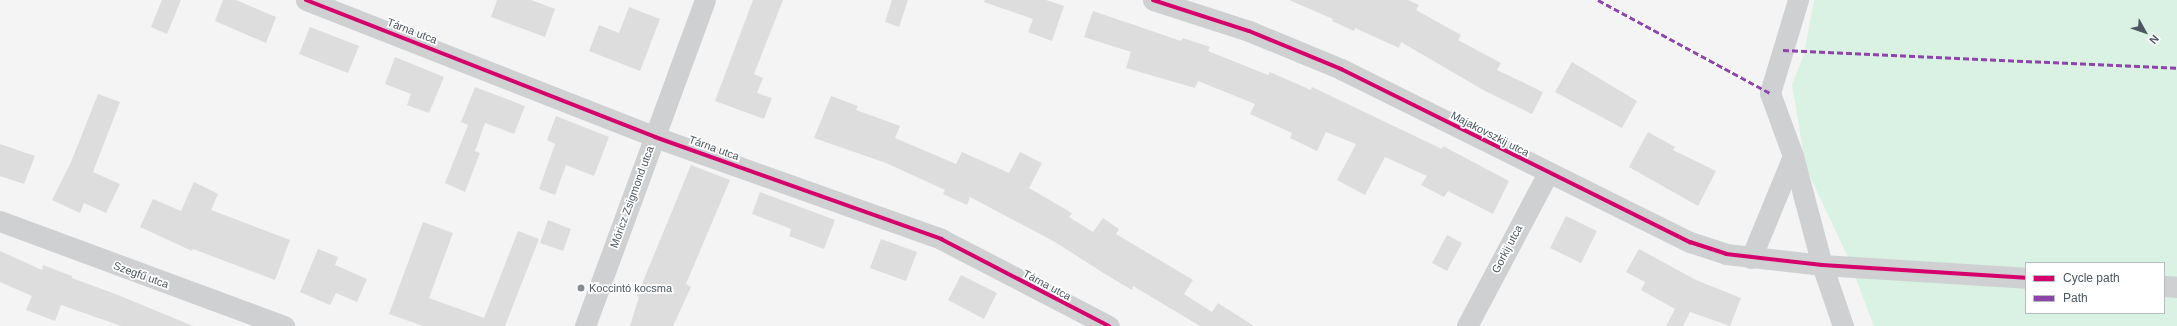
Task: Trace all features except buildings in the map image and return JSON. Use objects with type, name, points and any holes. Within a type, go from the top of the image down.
[{"type":"street","name":"Tárna utca","points":[[306,0],[654,136],[941,239],[1109,326]]},
{"type":"street","name":"Móricz Zsigmond utca","points":[[585,326],[705,0]]},
{"type":"street","name":"Majakovszkij utca","points":[[1153,0],[1249,31],[1341,69],[1548,173],[1690,242],[1726,254],[1822,266],[2025,278]]},
{"type":"street","points":[[1798,0],[1770,93],[1793,156],[1822,266],[1843,326]]},
{"type":"street","points":[[1751,258],[1793,156]]},
{"type":"street","name":"Gorkij utca","points":[[1467,326],[1548,173]]},
{"type":"street","name":"Szegfű utca","points":[[0,221],[284,326]]},
{"type":"street","points":[[2165,286],[2177,286]]},
{"type":"green space","points":[[1814,0],[2177,0],[2177,326],[1874,326],[1846,253],[1806,168],[1792,85],[1804,54]]},
{"type":"marked path","points":[[1598,0],[1770,93]]},
{"type":"marked path","points":[[1783,50],[2177,68]]},
{"type":"cycle path","points":[[306,0],[655,137],[941,239],[1109,326]]},
{"type":"cycle path","points":[[1153,0],[1249,31],[1341,69],[1690,242],[1726,254],[1822,265],[2025,278]]},
{"type":"place","name":"Koccintó kocsma","points":[[581,288]]}]
